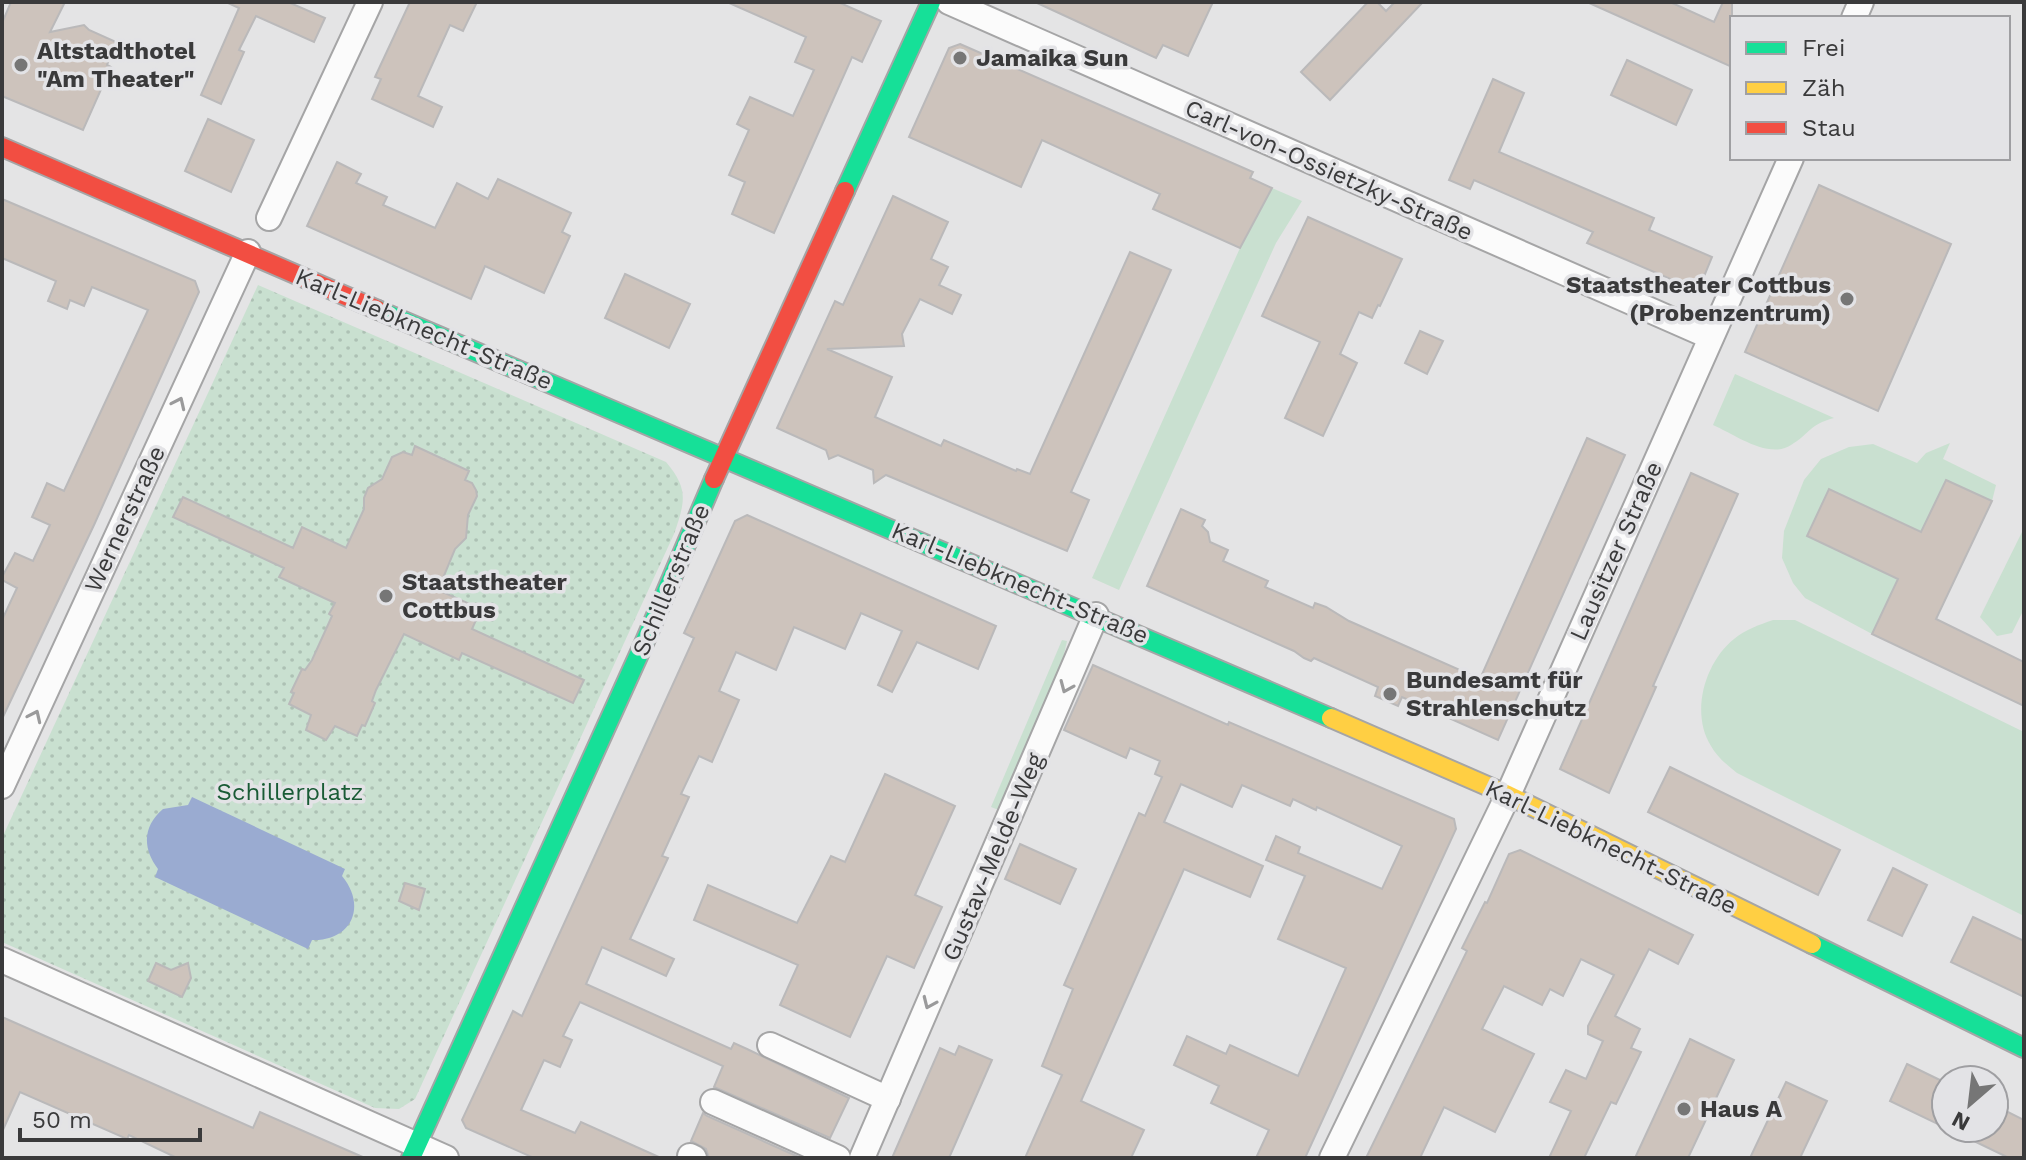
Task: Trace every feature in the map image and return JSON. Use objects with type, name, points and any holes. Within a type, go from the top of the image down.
[{"type":"main road","name":"Schillerstraße","points":[[414,1151],[645,641],[723,458],[931,2]]},
{"type":"main road","name":"Karl-Liebknecht-Straße","points":[[2,147],[1096,615],[1508,795],[2024,1048]]},
{"type":"street","points":[[269,218],[370,2]]},
{"type":"street","name":"Carl-von-Ossietzky-Straße","points":[[949,2],[1711,337]]},
{"type":"street","name":"Lausitzer Straße","points":[[1332,1158],[1508,795],[1790,160]]},
{"type":"street","name":"Wernerstraße","points":[[2,786],[248,252]]},
{"type":"street","name":"Gustav-Melde-Weg","points":[[862,1158],[1096,615]]},
{"type":"street","points":[[2,960],[414,1151],[446,1158]]},
{"type":"street","points":[[770,1045],[888,1099]]},
{"type":"street","points":[[713,1102],[838,1158]]},
{"type":"green space","points":[[1272,188],[1302,201],[1276,243],[1119,590],[1092,578],[1240,248]]},
{"type":"green space","name":"Schillerplatz","points":[[258,285],[666,462],[682,488],[681,513],[674,534],[415,1099],[399,1109],[375,1108],[2,942],[2,838]]},
{"type":"green space","points":[[1735,374],[1834,418],[1819,423],[1798,441],[1782,449],[1752,444],[1713,425]]},
{"type":"green space","points":[[1950,443],[1943,459],[1996,485],[1992,501],[1946,480],[1921,533],[1829,489],[1807,536],[1898,579],[1872,634],[1805,598],[1793,583],[1782,558],[1784,531],[1804,480],[1821,459],[1849,447],[1873,444],[1917,463],[1926,453]]},
{"type":"green space","points":[[2024,528],[2024,609],[2012,633],[1997,636],[1980,617]]},
{"type":"green space","points":[[1773,620],[1795,620],[2024,732],[2024,916],[1737,773],[1716,754],[1705,733],[1702,719],[1701,704],[1708,674],[1734,639]]},
{"type":"green space","points":[[1062,640],[1067,641],[1056,690],[1004,812],[991,807]]},
{"type":"water","points":[[192,797],[345,869],[342,876],[350,887],[354,910],[346,928],[326,939],[312,940],[308,949],[155,877],[158,869],[149,853],[148,830],[163,809],[188,805]]},
{"type":"building","points":[[11,2],[65,2],[50,32],[84,25],[116,42],[107,65],[111,67],[83,130],[2,96],[2,23]]},
{"type":"building","points":[[226,2],[288,2],[325,18],[314,42],[256,16],[239,50],[244,52],[221,104],[201,95],[239,8]]},
{"type":"building","points":[[410,2],[477,2],[463,31],[450,25],[418,96],[442,107],[433,127],[372,99],[381,79],[375,77]]},
{"type":"building","points":[[727,2],[838,2],[881,21],[862,62],[852,57],[774,233],[732,214],[745,182],[729,175],[749,130],[737,124],[750,97],[793,116],[814,70],[795,62],[806,37]]},
{"type":"building","points":[[1035,2],[1213,2],[1188,56],[1163,45],[1156,58]]},
{"type":"building","points":[[1368,2],[1377,2],[1386,11],[1395,2],[1423,2],[1330,100],[1301,72]]},
{"type":"building","points":[[1587,2],[1670,2],[1714,22],[1723,2],[1732,2],[1730,66]]},
{"type":"building","points":[[960,44],[1253,172],[1250,178],[1272,188],[1240,248],[1153,209],[1160,194],[1042,140],[1021,187],[909,137],[949,48]]},
{"type":"building","points":[[1627,60],[1692,90],[1676,125],[1611,95]]},
{"type":"building","points":[[1493,79],[1524,93],[1499,152],[1654,218],[1649,230],[1712,257],[1698,291],[1587,243],[1593,232],[1474,180],[1470,189],[1449,180]]},
{"type":"building","points":[[208,119],[254,140],[231,192],[185,171]]},
{"type":"building","points":[[337,162],[361,174],[356,183],[387,197],[383,205],[435,228],[457,183],[488,199],[498,179],[571,213],[562,232],[570,236],[544,293],[485,266],[471,299],[307,226]]},
{"type":"building","points":[[1819,185],[1951,244],[1878,411],[1745,352]]},
{"type":"building","points":[[893,196],[948,222],[931,259],[948,267],[939,285],[961,295],[952,314],[920,299],[902,334],[904,346],[827,349],[892,377],[875,417],[941,446],[944,440],[1016,471],[1030,474],[1130,252],[1171,270],[1071,492],[1089,500],[1067,551],[886,475],[874,483],[873,470],[838,455],[829,459],[826,450],[777,428],[835,301],[843,305]]},
{"type":"building","points":[[2,199],[195,281],[199,292],[2,719],[2,620],[17,588],[2,580],[2,577],[15,553],[33,561],[50,525],[32,517],[47,483],[64,491],[148,310],[92,287],[84,306],[70,300],[67,309],[48,301],[56,281],[2,258]]},
{"type":"building","points":[[1308,217],[1402,259],[1380,306],[1372,318],[1359,312],[1340,354],[1357,363],[1323,436],[1285,418],[1320,342],[1262,316]]},
{"type":"building","points":[[625,274],[690,304],[669,348],[605,318]]},
{"type":"building","points":[[1420,331],[1443,341],[1427,374],[1405,363]]},
{"type":"building","points":[[1587,438],[1625,455],[1498,740],[1402,697],[1398,706],[1375,696],[1378,687],[1314,658],[1311,661],[1304,658],[1147,586],[1181,509],[1205,520],[1202,526],[1208,532],[1210,542],[1228,550],[1223,561],[1268,581],[1265,587],[1313,608],[1315,603],[1326,607],[1349,621],[1480,679]]},
{"type":"building","name":"Staatstheater Cottbus","points":[[415,446],[469,471],[465,480],[472,483],[477,496],[468,515],[466,538],[455,549],[438,590],[481,609],[472,629],[584,680],[573,703],[462,653],[459,660],[404,634],[376,690],[372,701],[375,703],[365,726],[362,725],[357,736],[335,726],[326,740],[306,730],[311,715],[289,704],[294,693],[291,692],[302,669],[305,670],[312,660],[335,603],[279,577],[284,568],[173,517],[183,497],[293,548],[302,527],[346,548],[364,509],[368,488],[382,479],[392,457],[403,452],[412,455]]},
{"type":"building","points":[[1691,473],[1738,494],[1609,793],[1560,769]]},
{"type":"building","points":[[1946,480],[1992,501],[1936,619],[2024,662],[2024,706],[1872,634],[1898,579],[1807,536],[1829,489],[1921,532]]},
{"type":"building","points":[[747,515],[996,626],[978,669],[917,642],[892,692],[878,685],[902,631],[861,613],[845,649],[794,627],[776,670],[736,652],[719,691],[739,700],[712,762],[699,756],[681,794],[689,797],[662,856],[668,858],[630,939],[674,959],[666,976],[602,947],[586,984],[731,1049],[734,1043],[849,1098],[830,1138],[714,1087],[723,1066],[580,1002],[563,1036],[572,1040],[560,1067],[544,1060],[521,1110],[575,1133],[581,1122],[661,1158],[534,1158],[466,1128],[462,1120],[513,1011],[522,1016],[694,638],[684,633],[735,521]]},
{"type":"building","points":[[1093,665],[1454,819],[1456,829],[1305,1158],[1256,1158],[1269,1130],[1211,1103],[1219,1086],[1174,1065],[1187,1036],[1226,1054],[1230,1045],[1298,1076],[1346,968],[1278,939],[1305,876],[1266,860],[1276,836],[1300,847],[1298,853],[1382,889],[1402,846],[1293,799],[1290,806],[1242,785],[1232,807],[1181,784],[1164,822],[1263,866],[1250,897],[1184,869],[1081,1101],[1144,1130],[1131,1158],[1025,1158],[1062,1075],[1042,1066],[1073,989],[1064,985],[1139,813],[1145,816],[1162,777],[1155,774],[1160,761],[1130,748],[1126,758],[1064,730]]},
{"type":"building","points":[[1670,767],[1840,850],[1818,895],[1648,812]]},
{"type":"building","points":[[885,774],[955,806],[915,895],[942,907],[914,968],[887,956],[850,1037],[780,1005],[798,965],[694,920],[708,885],[797,923],[831,856],[845,862]]},
{"type":"building","points":[[1020,844],[1076,869],[1060,904],[1005,879]]},
{"type":"building","points":[[1520,850],[1693,935],[1678,964],[1649,949],[1615,1016],[1640,1029],[1631,1048],[1641,1052],[1616,1104],[1611,1102],[1584,1158],[1549,1158],[1571,1111],[1550,1102],[1566,1070],[1586,1079],[1603,1041],[1588,1034],[1588,1026],[1614,975],[1581,959],[1563,996],[1550,989],[1542,1005],[1504,986],[1482,1029],[1534,1054],[1495,1132],[1444,1107],[1420,1158],[1366,1158],[1467,951],[1462,948],[1509,854]]},
{"type":"building","points":[[1893,868],[1927,885],[1902,936],[1868,920]]},
{"type":"building","points":[[405,883],[425,889],[419,910],[399,901]]},
{"type":"building","points":[[1973,917],[2024,941],[2024,997],[1951,962]]},
{"type":"building","points":[[156,963],[171,970],[188,963],[191,978],[182,997],[148,981]]},
{"type":"building","points":[[2,1017],[253,1128],[260,1112],[365,1158],[177,1158],[129,1135],[127,1139],[20,1092],[2,1132]]},
{"type":"building","name":"Haus A","points":[[1690,1039],[1734,1060],[1688,1158],[1635,1158]]},
{"type":"building","points":[[959,1046],[992,1060],[949,1158],[892,1158],[940,1048],[955,1055]]},
{"type":"building","points":[[1907,1064],[1930,1075],[1930,1120],[1890,1101]]},
{"type":"building","points":[[1786,1082],[1827,1101],[1800,1158],[1750,1158]]},
{"type":"building","points":[[703,1113],[801,1158],[709,1158],[706,1149],[691,1141]]},
{"type":"building","points":[[2010,1113],[2024,1120],[2024,1158],[2009,1158],[1980,1144],[2010,1144]]},
{"type":"traffic: fast","points":[[845,191],[931,2]]},
{"type":"traffic: fast","points":[[378,310],[1331,718]]},
{"type":"traffic: fast","points":[[411,1158],[645,641],[714,479]]},
{"type":"traffic: fast","points":[[1812,944],[2024,1048]]},
{"type":"traffic: slow","points":[[1331,718],[1508,795],[1812,944]]},
{"type":"traffic: jam","points":[[2,147],[378,310]]},
{"type":"traffic: jam","points":[[714,479],[845,191]]},
{"type":"place","name":"Jamaika Sun","points":[[960,58]]},
{"type":"place","name":"Altstadthotel \"Am Theater\"","points":[[21,65]]},
{"type":"place","name":"Staatstheater Cottbus (Probenzentrum)","points":[[1847,299]]},
{"type":"place","name":"Staatstheater Cottbus","points":[[386,596]]},
{"type":"place","name":"Bundesamt für Strahlenschutz","points":[[1390,694]]},
{"type":"place","name":"Haus A","points":[[1684,1109]]}]
